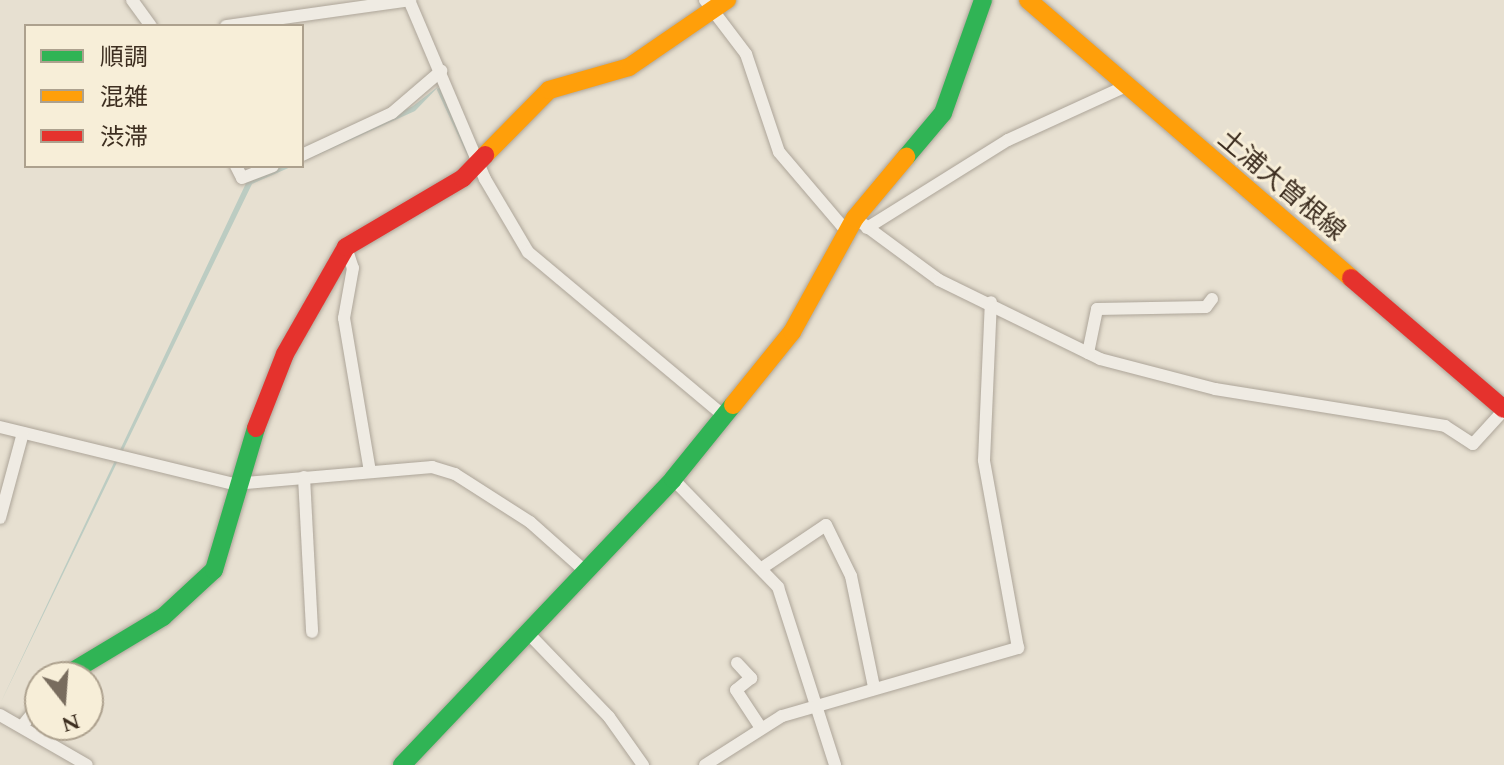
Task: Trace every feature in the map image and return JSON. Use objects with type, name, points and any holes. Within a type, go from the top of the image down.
[{"type":"street","points":[[132,0],[150,24]]},
{"type":"street","points":[[240,24],[410,0],[480,161],[528,252],[724,416]]},
{"type":"street","points":[[402,765],[583,569],[673,479],[805,313],[856,226],[943,113],[983,0]]},
{"type":"street","name":"土浦大曽根線","points":[[1028,0],[1124,87],[1504,409]]},
{"type":"street","points":[[90,661],[163,617],[214,570],[234,484],[285,354],[346,247],[480,161],[549,90],[605,79],[717,4],[746,54],[779,152],[856,226],[939,280],[991,302],[1088,353],[1215,389],[1445,426],[1473,444],[1504,409]]},
{"type":"street","points":[[304,154],[392,113],[441,71]]},
{"type":"street","points":[[856,226],[1008,140],[1124,87]]},
{"type":"street","points":[[237,168],[242,178],[268,168]]},
{"type":"street","points":[[346,247],[353,268],[344,318],[370,471]]},
{"type":"street","points":[[1088,353],[1097,309],[1206,307],[1212,299]]},
{"type":"street","points":[[705,765],[761,728],[819,704],[1018,648],[984,460],[991,302]]},
{"type":"street","points":[[0,427],[234,484],[432,467],[455,474],[530,522],[583,569]]},
{"type":"street","points":[[0,518],[23,433]]},
{"type":"street","points":[[304,477],[312,632]]},
{"type":"street","points":[[673,479],[762,568],[792,612],[835,765]]},
{"type":"street","points":[[762,568],[826,525],[851,576],[874,687]]},
{"type":"street","points":[[527,632],[609,717],[643,765]]},
{"type":"street","points":[[737,663],[751,678],[736,690],[761,728]]},
{"type":"street","points":[[0,715],[23,725],[87,765]]},
{"type":"shaded area","points":[[440,85],[415,111],[304,161],[304,161],[413,106]]},
{"type":"shaded area","points":[[275,168],[288,168],[252,184],[0,704],[248,179]]},
{"type":"waterway","points":[[438,89],[469,156]]},
{"type":"traffic: fast","points":[[906,157],[943,113],[983,0]]},
{"type":"traffic: fast","points":[[402,765],[673,479],[733,405]]},
{"type":"traffic: fast","points":[[90,661],[163,617],[214,570],[256,428]]},
{"type":"traffic: slow","points":[[485,155],[549,90],[629,67],[727,0]]},
{"type":"traffic: slow","points":[[1028,0],[1351,278]]},
{"type":"traffic: slow","points":[[733,405],[792,332],[855,218],[906,157]]},
{"type":"traffic: jam","points":[[256,428],[285,354],[346,247],[463,178],[485,155]]},
{"type":"traffic: jam","points":[[1351,278],[1504,409]]}]
